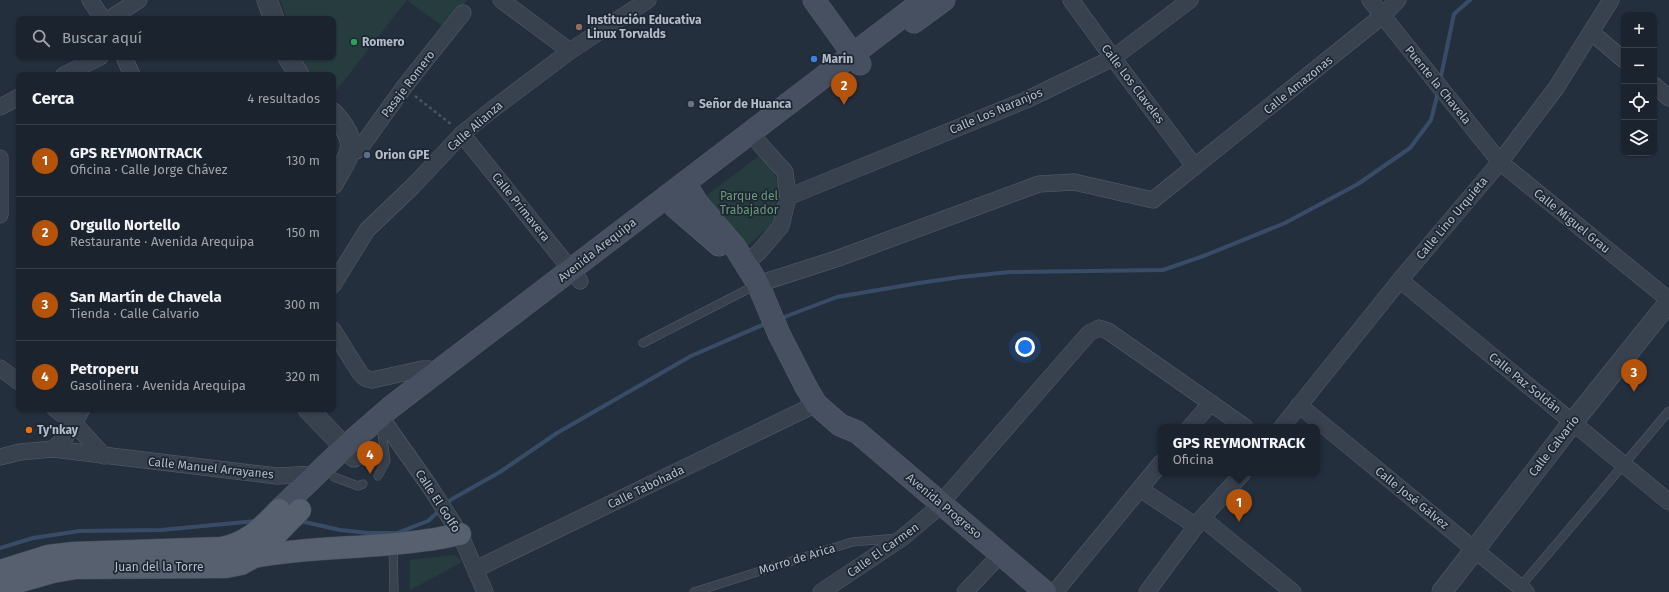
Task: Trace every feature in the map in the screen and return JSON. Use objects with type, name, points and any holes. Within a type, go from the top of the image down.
[{"type":"main road","points":[[814,0],[856,59]]},
{"type":"main road","name":"Avenida Arequipa","points":[[273,523],[350,452],[856,59],[924,0]]},
{"type":"main road","name":"Avenida Arequipa","points":[[856,59],[944,0]]},
{"type":"main road","name":"Avenida Progreso","points":[[680,195],[730,255],[745,264],[760,287],[780,334],[816,404],[840,424],[848,439],[1045,592]]},
{"type":"main road","name":"Avenida Arequipa","points":[[383,426],[435,373],[576,275]]},
{"type":"main road","name":"Avenida Arequipa","points":[[300,510],[326,475]]},
{"type":"main road","name":"Juan del la Torre","points":[[0,571],[48,556],[73,552],[221,548],[234,546],[247,540],[273,523],[300,510]]},
{"type":"main road","name":"Juan del la Torre","points":[[0,587],[53,572],[76,568],[226,567],[240,564],[254,557],[273,523]]},
{"type":"main road","points":[[254,557],[272,553],[427,540],[455,525]]},
{"type":"main road","name":"Avenida Progreso","points":[[998,556],[1035,592]]},
{"type":"street","points":[[90,0],[101,16]]},
{"type":"street","points":[[114,16],[139,0]]},
{"type":"street","points":[[267,0],[273,16]]},
{"type":"street","points":[[501,0],[570,51]]},
{"type":"street","name":"Calle Alianza","points":[[336,280],[367,230],[462,134],[570,51],[648,0]]},
{"type":"street","name":"Calle Los Claveles","points":[[1071,0],[1196,167]]},
{"type":"street","name":"Calle Los Naranjos","points":[[788,197],[1026,100],[1113,58],[1190,0]]},
{"type":"street","name":"Puente la Chavela","points":[[1370,0],[1480,138]]},
{"type":"street","name":"Calle Amazonas","points":[[760,287],[1038,184],[1074,182],[1154,200],[1382,16],[1398,0]]},
{"type":"street","name":"Calle Lino Urquieta","points":[[1284,424],[1400,280],[1500,162],[1556,88],[1611,0]]},
{"type":"street","name":"Pasaje Romero","points":[[351,151],[356,151],[362,146],[404,86],[463,13]]},
{"type":"street","points":[[1591,32],[1621,57]]},
{"type":"street","points":[[70,72],[94,60]]},
{"type":"street","points":[[125,60],[131,72]]},
{"type":"street","points":[[290,60],[297,72]]},
{"type":"street","points":[[1657,88],[1669,98]]},
{"type":"street","points":[[0,107],[16,99]]},
{"type":"street","points":[[336,116],[350,137],[351,151],[336,178]]},
{"type":"street","name":"Calle Primavera","points":[[462,134],[576,275]]},
{"type":"street","points":[[745,264],[759,252],[781,226],[788,197],[785,172],[754,137]]},
{"type":"street","name":"Calle Miguel Grau","points":[[1480,138],[1500,162],[1669,301]]},
{"type":"street","points":[[0,158],[0,215]]},
{"type":"street","name":"Calle Paz Soldán","points":[[1400,280],[1669,502]]},
{"type":"street","name":"Calle Calvario","points":[[1442,592],[1573,422],[1669,301]]},
{"type":"street","name":"Calle El Carmen","points":[[821,592],[902,538],[937,508],[1089,333],[1099,328],[1108,331],[1210,402]]},
{"type":"street","points":[[336,335],[360,373],[365,378],[372,380],[422,369],[429,369],[435,373]]},
{"type":"street","points":[[0,368],[16,380]]},
{"type":"street","points":[[1192,424],[1210,402],[1241,424]]},
{"type":"street","name":"Calle Tabohada","points":[[476,568],[816,404]]},
{"type":"street","name":"Calle José Gálvez","points":[[1299,405],[1523,589]]},
{"type":"street","points":[[59,412],[74,423],[104,456]]},
{"type":"street","points":[[53,449],[65,438],[80,412]]},
{"type":"street","points":[[311,412],[350,452]]},
{"type":"street","name":"Calle El Golfo","points":[[383,426],[430,487],[455,525],[476,568],[485,592]]},
{"type":"street","name":"Calle Manuel Arrayanes","points":[[0,457],[20,452],[53,449],[277,476],[326,475]]},
{"type":"street","points":[[1055,592],[1158,467]]},
{"type":"street","points":[[1147,592],[1199,522],[1240,476]]},
{"type":"street","points":[[1140,489],[1199,522],[1293,592]]},
{"type":"street","points":[[965,592],[998,556]]},
{"type":"lane","points":[[643,343],[760,287]]},
{"type":"lane","points":[[1523,589],[1669,411]]},
{"type":"lane","points":[[378,476],[386,461],[383,426]]},
{"type":"lane","points":[[326,475],[358,486],[363,484]]},
{"type":"lane","name":"Morro de Arica","points":[[694,592],[852,542],[902,538]]},
{"type":"lane","points":[[393,544],[394,592]]},
{"type":"path","points":[[404,86],[462,134]]},
{"type":"green space","name":"Romero","points":[[280,0],[407,0],[336,91],[336,72],[310,72],[306,68],[302,60],[336,60],[336,16],[286,16]]},
{"type":"green space","points":[[407,0],[467,0],[444,27]]},
{"type":"green space","name":"Parque del Trabajador","points":[[763,153],[778,183],[780,217],[744,249],[703,198]]},
{"type":"green space","points":[[455,555],[462,562],[410,590],[410,560]]},
{"type":"waterway","points":[[1440,81],[1454,14],[1470,0]]},
{"type":"waterway","points":[[779,319],[837,297],[961,277],[1010,272],[1163,270],[1206,255],[1285,223],[1358,184],[1410,148],[1431,120],[1438,92]]},
{"type":"waterway","points":[[446,504],[452,499],[500,472],[557,433],[691,356],[767,323]]},
{"type":"waterway","points":[[300,521],[340,530],[368,533],[397,533],[428,521],[441,509]]},
{"type":"waterway","points":[[0,548],[33,538],[80,531],[161,530],[256,521]]},
{"type":"place","name":"Institución Educativa Linux Torvalds","points":[[579,27]]},
{"type":"place","name":"Romero","points":[[354,42]]},
{"type":"place","name":"Marin","points":[[814,59]]},
{"type":"place","name":"Señor de Huanca","points":[[691,104]]},
{"type":"place","name":"Orgullo Nortello","points":[[844,105]]},
{"type":"place","name":"Orion GPE","points":[[367,155]]},
{"type":"place","name":"San Martín de Chavela","points":[[1634,392]]},
{"type":"place","name":"Ty'nkay","points":[[29,430]]},
{"type":"place","name":"Petroperu","points":[[370,474]]},
{"type":"place","name":"GPS REYMONTRACK","points":[[1239,522]]}]
